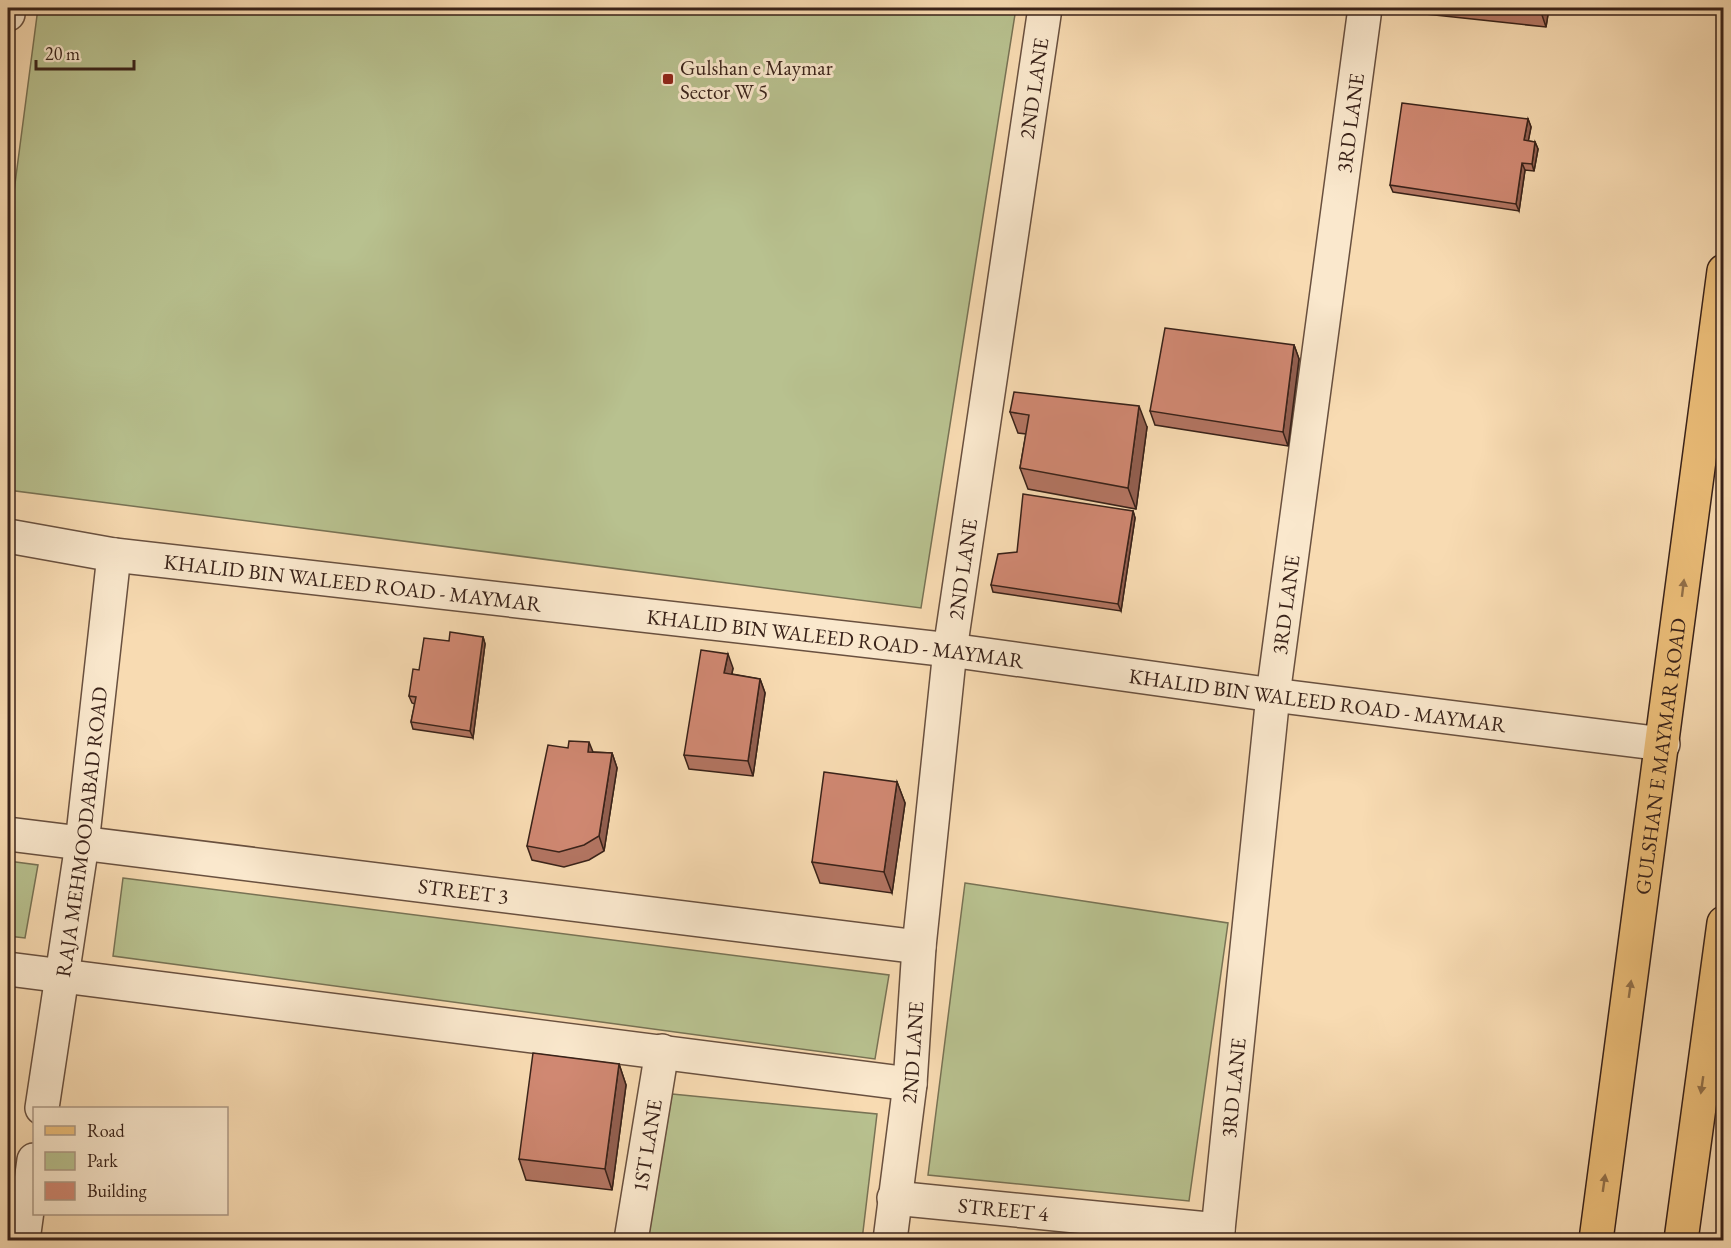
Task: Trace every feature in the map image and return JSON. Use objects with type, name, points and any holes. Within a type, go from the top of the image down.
[{"type":"main road","name":"GULSHAN E MAYMAR ROAD","points":[[1596,1240],[1724,271]]},
{"type":"main road","points":[[1681,1240],[1724,923]]},
{"type":"street","points":[[8,8],[8,14]]},
{"type":"street","name":"2ND LANE","points":[[890,1240],[910,1084],[919,947],[950,650],[1045,8]]},
{"type":"street","name":"3RD LANE","points":[[1218,1235],[1273,695],[1365,8]]},
{"type":"street","name":"KHALID BIN WALEED ROAD - MAYMAR","points":[[8,536],[114,555],[950,650],[1273,695],[1663,744]]},
{"type":"street","name":"RAJA MEHMOODABAD ROAD","points":[[42,1107],[82,844],[114,555]]},
{"type":"street","name":"STREET 3","points":[[8,834],[919,947]]},
{"type":"street","points":[[8,969],[910,1084]]},
{"type":"street","name":"1ST LANE","points":[[631,1240],[662,1051]]},
{"type":"street","points":[[23,1240],[33,1167]]},
{"type":"street","name":"STREET 4","points":[[894,1198],[1218,1235]]},
{"type":"green space","points":[[38,8],[1016,8],[921,608],[8,490],[8,237]]},
{"type":"green space","points":[[8,861],[38,865],[25,938],[8,936]]},
{"type":"green space","points":[[123,878],[889,975],[875,1059],[113,956]]},
{"type":"green space","points":[[965,883],[1228,923],[1189,1201],[928,1175]]},
{"type":"green space","points":[[672,1094],[877,1114],[862,1240],[648,1240]]},
{"type":"building","points":[[1495,8],[1542,8],[1541,12]]},
{"type":"building","points":[[1402,103],[1528,119],[1524,140],[1535,142],[1532,164],[1522,163],[1516,204],[1390,185]]},
{"type":"building","points":[[1165,328],[1294,345],[1283,432],[1150,411]]},
{"type":"building","points":[[1014,392],[1139,406],[1128,488],[1020,468],[1029,415],[1010,412]]},
{"type":"building","points":[[1023,494],[1133,511],[1118,604],[991,585],[998,554],[1017,552]]},
{"type":"building","points":[[450,632],[483,637],[470,731],[411,722],[416,697],[409,696],[413,669],[419,670],[424,638],[449,641]]},
{"type":"building","points":[[701,650],[728,654],[724,673],[760,679],[748,761],[684,755]]},
{"type":"building","points":[[569,741],[589,742],[588,752],[612,753],[599,836],[584,845],[559,852],[527,846],[548,745],[568,748]]},
{"type":"building","points":[[824,772],[897,782],[884,872],[812,862]]},
{"type":"building","points":[[533,1053],[619,1064],[605,1169],[519,1159]]},
{"type":"place","name":"Gulshan e Maymar Sector W 5","points":[[668,79]]}]
